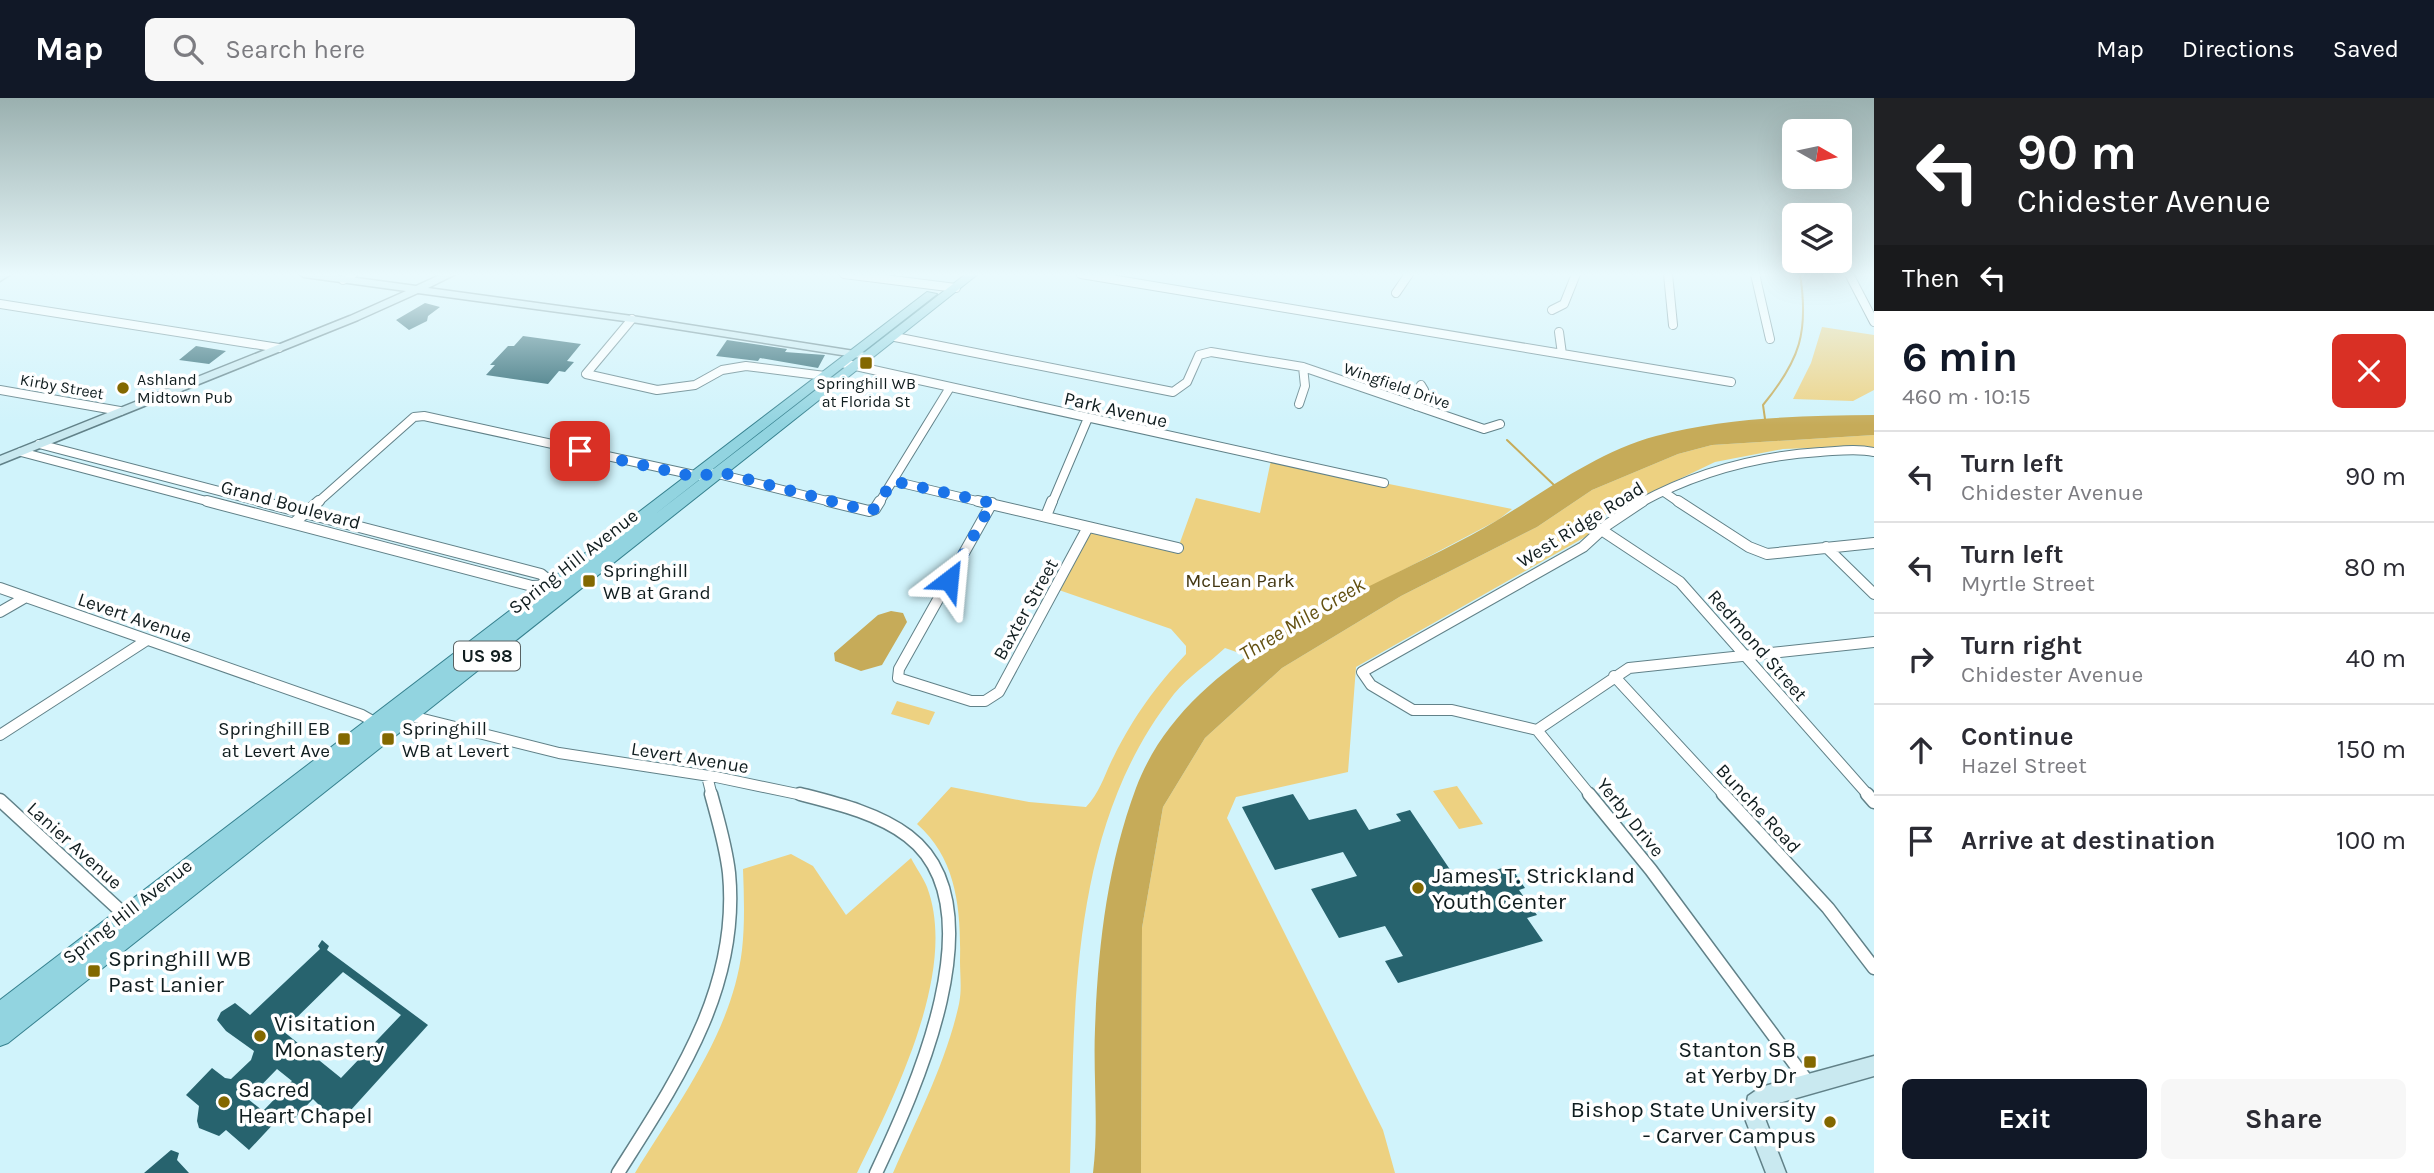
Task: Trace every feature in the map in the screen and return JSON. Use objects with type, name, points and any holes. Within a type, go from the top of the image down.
[{"type":"main road","name":"Spring Hill Avenue","points":[[0,1013],[376,723],[720,472],[900,324]]},
{"type":"main road","name":"Spring Hill Avenue","points":[[0,1035],[411,716],[695,477],[821,378],[895,337],[908,324]]},
{"type":"street","points":[[128,324],[279,348]]},
{"type":"street","points":[[0,460],[336,324]]},
{"type":"street","points":[[628,324],[586,374],[644,388],[669,390],[695,385],[722,370],[738,368],[821,378]]},
{"type":"street","points":[[660,324],[855,360]]},
{"type":"street","points":[[1383,324],[1731,382]]},
{"type":"street","points":[[1767,324],[1770,339]]},
{"type":"street","points":[[1559,332],[1562,354]]},
{"type":"street","name":"Wingfield Drive","points":[[895,337],[1173,392],[1181,391],[1187,385],[1193,363],[1199,355],[1211,352],[1303,367],[1484,429],[1500,424]]},
{"type":"street","name":"Park Avenue","points":[[855,360],[950,389],[1384,483]]},
{"type":"street","points":[[1299,404],[1305,386],[1303,367]]},
{"type":"street","points":[[1416,406],[1424,390],[1422,385]]},
{"type":"street","points":[[294,523],[414,417],[424,416],[695,477],[720,472],[869,511],[874,509],[893,481],[950,389]]},
{"type":"street","name":"Kirby Street","points":[[0,390],[120,411]]},
{"type":"street","points":[[1046,516],[1088,418]]},
{"type":"street","name":"Grand Boulevard","points":[[38,444],[541,573],[560,589]]},
{"type":"street","name":"Grand Boulevard","points":[[20,452],[532,586],[560,589]]},
{"type":"street","name":"West Ridge Road","points":[[1537,730],[1452,710],[1413,710],[1371,685],[1362,672],[1583,547],[1600,529],[1630,508],[1718,466],[1787,453],[1874,452]]},
{"type":"street","points":[[893,481],[1178,548]]},
{"type":"street","points":[[1664,492],[1749,547],[1767,554],[1874,543]]},
{"type":"street","name":"Baxter Street","points":[[992,503],[899,669],[898,678],[971,701],[985,701],[999,692],[1088,527]]},
{"type":"street","name":"Redmond Street","points":[[1600,529],[1680,582],[1874,802]]},
{"type":"street","points":[[1826,547],[1874,593]]},
{"type":"street","name":"Levert Avenue","points":[[0,588],[362,715],[376,723]]},
{"type":"street","points":[[0,612],[26,597]]},
{"type":"street","points":[[0,735],[147,640]]},
{"type":"street","points":[[1537,730],[1629,668],[1741,654],[1874,642]]},
{"type":"street","name":"Bunche Road","points":[[1614,676],[1828,908],[1874,968]]},
{"type":"street","name":"Levert Avenue","points":[[411,716],[486,737],[559,753],[707,776],[821,800],[893,825],[918,841],[940,876],[947,920],[947,958],[938,1016],[916,1087],[876,1173]]},
{"type":"street","name":"Yerby Drive","points":[[1537,730],[1651,870],[1808,1082]]},
{"type":"street","points":[[618,1173],[686,1064],[710,1016],[727,951],[729,876],[707,776]]},
{"type":"street","name":"Lanier Avenue","points":[[0,800],[125,915]]},
{"type":"street","points":[[1776,1173],[1754,1115],[1755,1103],[1761,1097],[1808,1082],[1874,1066]]},
{"type":"green space","points":[[1822,327],[1874,335],[1874,390],[1853,401],[1793,399],[1811,363]]},
{"type":"green space","points":[[1874,435],[1874,449],[1867,446],[1783,449],[1715,462],[1600,517],[1590,525],[1593,532],[1587,536],[1356,667],[1348,772],[1236,797],[1227,818],[1383,1130],[1395,1173],[1141,1173],[1142,928],[1163,807],[1205,738],[1282,668],[1401,596],[1537,527],[1592,490],[1678,454],[1712,445]]},
{"type":"green space","name":"McLean Park","points":[[1271,460],[1512,509],[1498,520],[1295,627],[1248,656],[1225,648],[1174,694],[1139,747],[1113,803],[1095,862],[1084,923],[1077,986],[1070,1173],[893,1173],[939,1069],[960,993],[959,923],[954,886],[941,853],[917,824],[951,787],[1029,802],[1086,807],[1099,789],[1138,715],[1186,654],[1186,646],[1171,629],[1056,589],[1088,527],[1178,548],[1196,498],[1260,513]]},
{"type":"green space","points":[[897,701],[935,712],[929,725],[891,714]]},
{"type":"green space","points":[[1457,786],[1483,824],[1459,829],[1433,791]]},
{"type":"green space","points":[[791,854],[813,866],[846,915],[911,858],[927,887],[935,920],[935,957],[917,1034],[888,1109],[857,1173],[635,1173],[685,1094],[715,1039],[727,1010],[742,950],[743,869]]},
{"type":"shaded area","points":[[1874,415],[1874,435],[1712,445],[1678,454],[1592,490],[1537,527],[1401,596],[1282,668],[1205,738],[1163,807],[1142,928],[1141,1173],[1093,1173],[1096,1137],[1096,998],[1111,877],[1136,788],[1162,738],[1198,696],[1242,660],[1291,628],[1448,547],[1573,473],[1634,443],[1683,430],[1737,421]]},
{"type":"shaded area","points":[[891,611],[903,613],[907,622],[882,665],[861,671],[835,661],[834,653],[878,615]]},
{"type":"building","points":[[401,324],[421,324],[409,330]]},
{"type":"building","points":[[523,336],[581,344],[567,361],[574,362],[565,372],[559,371],[548,384],[486,375],[495,365],[490,365],[508,346],[514,346]]},
{"type":"building","points":[[727,340],[787,349],[785,352],[825,355],[818,368],[760,358],[758,361],[716,356]]},
{"type":"building","points":[[196,346],[226,351],[209,364],[179,360]]},
{"type":"building","name":"James T. Strickland Youth Center","points":[[1293,794],[1309,820],[1356,809],[1369,830],[1401,821],[1396,814],[1410,810],[1457,880],[1510,866],[1525,888],[1519,890],[1537,915],[1527,918],[1543,941],[1398,983],[1385,961],[1403,956],[1385,926],[1339,938],[1311,889],[1357,876],[1343,852],[1275,870],[1242,807]]},
{"type":"building","name":"Visitation Monastery","points":[[322,940],[329,946],[327,950],[428,1025],[341,1121],[335,1121],[313,1099],[291,1122],[284,1124],[278,1119],[249,1150],[226,1130],[219,1136],[199,1128],[199,1106],[186,1095],[212,1068],[225,1078],[231,1079],[251,1060],[254,1051],[226,1031],[217,1020],[221,1012],[235,1003],[250,1015],[320,949],[318,946]],"holes":[[[343,972],[401,1015],[341,1078],[283,1031]],[[277,1069],[292,1081],[263,1111],[248,1099]]]},
{"type":"building","points":[[171,1150],[179,1153],[177,1160],[189,1173],[144,1173]]},
{"type":"waterway","points":[[1765,419],[1763,405],[1786,374],[1799,344],[1802,324]]},
{"type":"waterway","points":[[1507,440],[1555,486]]},
{"type":"place","name":"Springhill WB at Florida St","points":[[866,363]]},
{"type":"place","name":"Ashland Midtown Pub","points":[[123,388]]},
{"type":"place","name":"Springhill WB at Grand","points":[[589,581]]},
{"type":"place","name":"Springhill EB at Levert Ave","points":[[344,739]]},
{"type":"place","name":"Springhill WB at Levert","points":[[388,739]]},
{"type":"place","name":"James T. Strickland Youth Center","points":[[1418,888]]},
{"type":"place","name":"Springhill WB Past Lanier","points":[[94,971]]},
{"type":"place","name":"Visitation Monastery","points":[[260,1036]]},
{"type":"place","name":"Stanton SB at Yerby Dr","points":[[1810,1062]]},
{"type":"place","name":"Sacred Heart Chapel","points":[[224,1102]]},
{"type":"place","name":"Bishop State University - Carver Campus","points":[[1830,1122]]},
{"type":"route","points":[[580,451],[695,477],[720,472],[869,511],[874,509],[893,481],[992,503],[949,580]]},
{"type":"water label","name":"Three Mile Creek","points":[[1302,619]]}]
